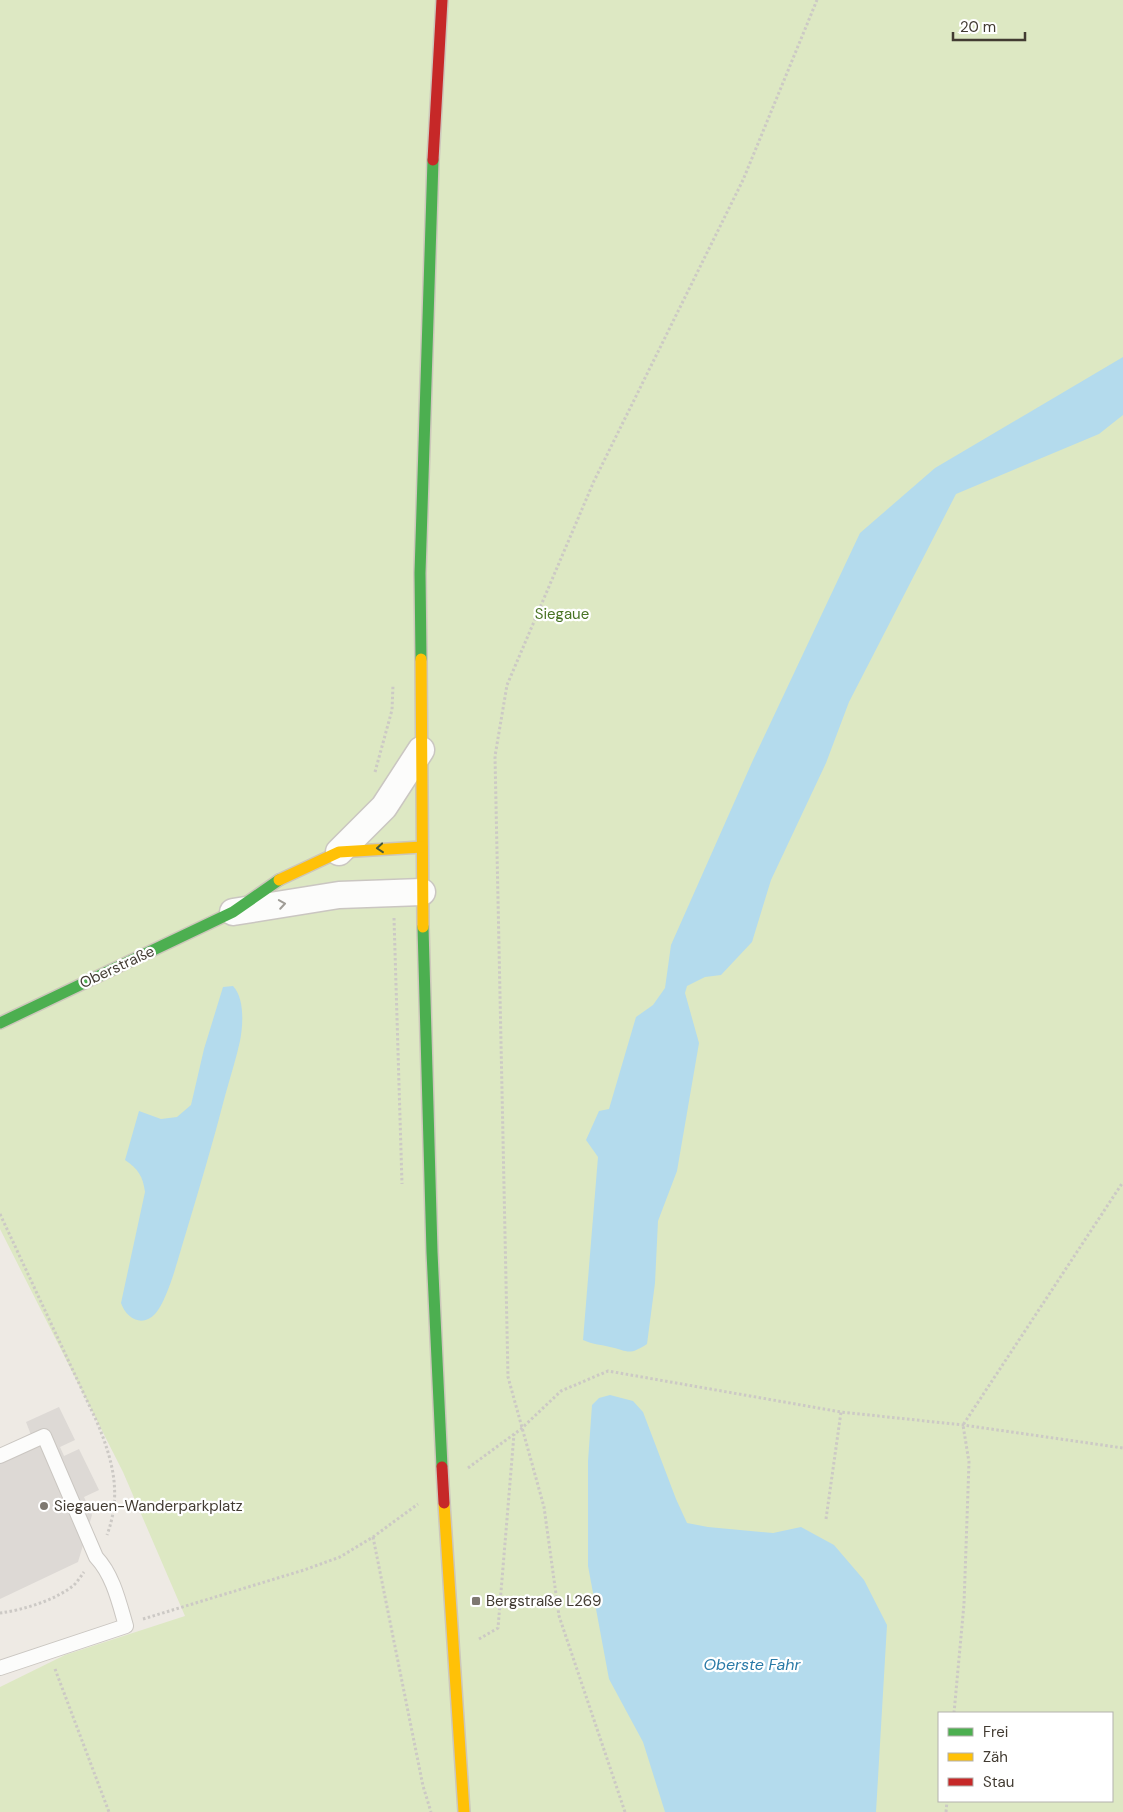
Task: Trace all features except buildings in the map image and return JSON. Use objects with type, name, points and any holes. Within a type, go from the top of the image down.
[{"type":"main road","points":[[442,0],[434,132],[421,545],[422,892],[432,1242],[442,1466],[464,1812]]},
{"type":"main road","name":"Oberstraße","points":[[0,1023],[234,912],[279,880],[340,852],[392,847],[422,847]]},
{"type":"street","name":"Oberstraße","points":[[340,852],[384,807],[421,750]]},
{"type":"street","name":"Oberstraße","points":[[234,912],[339,894],[422,892]]},
{"type":"lane","points":[[0,1456],[44,1436],[96,1557],[105,1566],[117,1595],[126,1626],[0,1668]]},
{"type":"path","points":[[625,1812],[559,1616],[544,1507],[508,1377],[495,756],[507,685],[594,481],[743,180],[817,0]]},
{"type":"path","points":[[954,1712],[964,1604],[970,1462],[963,1424],[1123,1182]]},
{"type":"path","points":[[0,1214],[98,1422],[110,1453],[115,1480],[111,1524],[105,1541],[96,1557],[74,1584],[49,1599],[26,1608],[0,1613]]},
{"type":"path","points":[[467,1469],[521,1429],[561,1391],[608,1371],[841,1412],[963,1424],[1123,1448]]},
{"type":"path","points":[[826,1519],[841,1412]]},
{"type":"path","points":[[479,1639],[498,1628],[514,1434]]},
{"type":"path","points":[[126,1626],[158,1614],[304,1570],[340,1557],[373,1537],[420,1503]]},
{"type":"path","points":[[373,1537],[423,1786],[430,1812]]},
{"type":"path","points":[[48,1652],[109,1812]]},
{"type":"green space","name":"Siegaue","points":[[0,0],[1123,0],[1123,1812],[0,1812],[0,1687],[65,1655],[185,1616],[123,1472],[0,1229]]},
{"type":"shaded area","name":"Siegauen-Wanderparkplatz","points":[[59,1407],[75,1440],[60,1447],[64,1456],[79,1449],[99,1490],[84,1497],[92,1515],[78,1562],[0,1599],[0,1449],[31,1435],[26,1422]]},
{"type":"water","points":[[1123,357],[1123,415],[1099,434],[956,494],[849,702],[826,763],[771,880],[752,942],[721,975],[705,977],[687,986],[685,993],[699,1043],[677,1171],[658,1221],[655,1283],[647,1344],[636,1350],[628,1351],[593,1344],[583,1340],[598,1157],[586,1140],[599,1111],[609,1109],[636,1017],[653,1005],[665,988],[671,945],[753,760],[860,533],[935,468]]},
{"type":"water","points":[[233,986],[240,998],[242,1020],[235,1062],[169,1288],[155,1314],[150,1318],[140,1321],[131,1317],[121,1303],[145,1192],[139,1173],[125,1160],[139,1111],[161,1119],[177,1117],[191,1105],[204,1049],[223,987]]},
{"type":"water","name":"Oberste Fahr","points":[[610,1395],[633,1401],[643,1412],[687,1523],[708,1527],[773,1533],[801,1527],[834,1545],[864,1580],[887,1625],[876,1812],[665,1812],[643,1742],[609,1679],[588,1566],[588,1461],[592,1405],[599,1398]]},
{"type":"traffic: fast","points":[[421,659],[420,573],[433,160]]},
{"type":"traffic: fast","points":[[0,1023],[233,912],[279,880]]},
{"type":"traffic: fast","points":[[423,927],[432,1252],[442,1467]]},
{"type":"traffic: slow","points":[[421,659],[423,927]]},
{"type":"traffic: slow","points":[[279,880],[339,852],[422,847]]},
{"type":"traffic: slow","points":[[444,1503],[464,1812]]},
{"type":"traffic: jam","points":[[433,160],[442,0]]},
{"type":"traffic: jam","points":[[442,1467],[444,1503]]},
{"type":"place","name":"Siegauen-Wanderparkplatz","points":[[44,1506]]},
{"type":"place","name":"Bergstraße L269","points":[[476,1601]]}]
